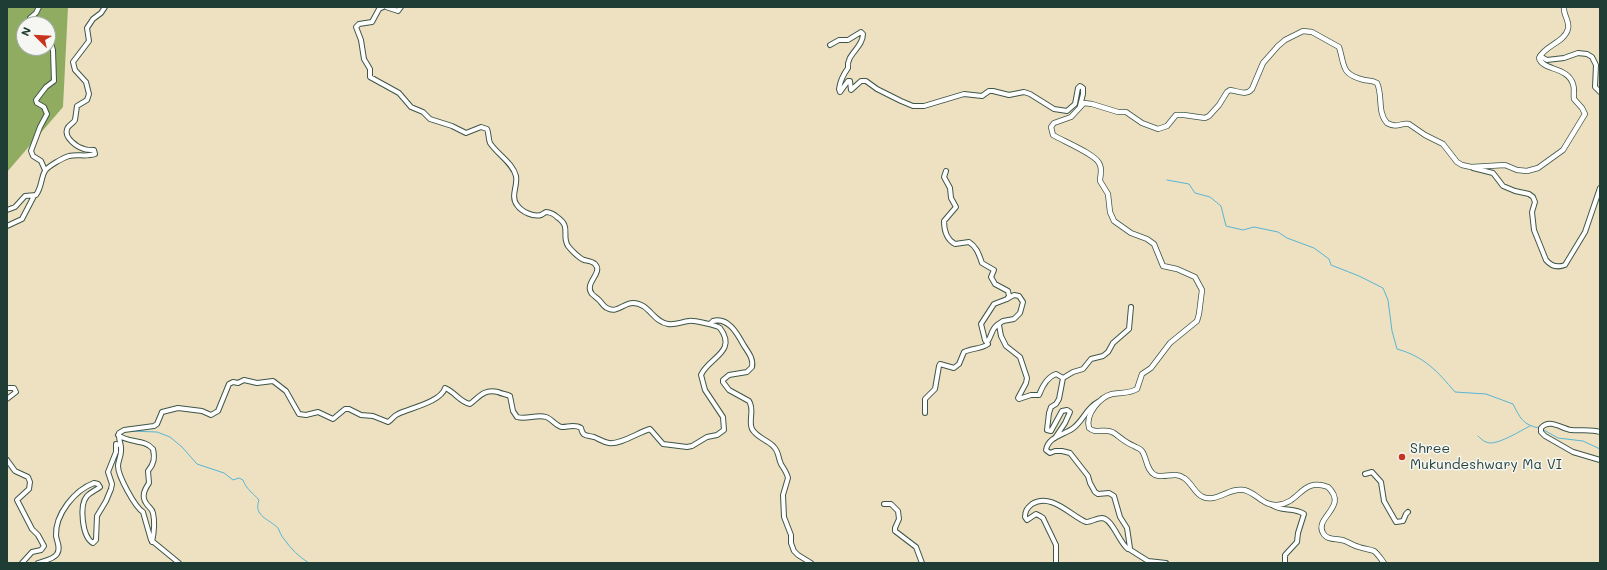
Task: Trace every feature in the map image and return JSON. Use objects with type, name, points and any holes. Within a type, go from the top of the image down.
[{"type":"street","points":[[32,16],[39,7]]},
{"type":"street","points":[[7,226],[22,219],[34,196],[39,190],[45,170],[54,163],[68,157],[87,156],[95,153],[93,150],[77,146],[66,133],[70,124],[75,120],[77,106],[87,100],[89,94],[86,82],[75,70],[74,62],[89,42],[87,28],[93,19],[101,13],[105,7]]},
{"type":"street","points":[[118,435],[119,432],[124,430],[154,426],[157,424],[162,412],[174,408],[202,411],[211,415],[218,411],[229,384],[233,382],[238,383],[244,380],[257,383],[271,381],[276,382],[286,391],[298,413],[302,415],[309,415],[318,412],[334,418],[345,409],[349,409],[361,415],[373,416],[388,422],[398,414],[436,398],[444,393],[445,388],[459,399],[470,404],[480,395],[491,390],[510,396],[513,411],[516,416],[521,418],[544,417],[551,419],[560,426],[578,426],[581,428],[582,434],[586,436],[612,443],[626,440],[650,429],[663,444],[689,447],[702,439],[723,432],[723,417],[705,390],[701,375],[704,370],[723,352],[726,344],[720,329],[715,325],[690,320],[678,324],[667,324],[657,320],[648,309],[634,303],[616,310],[610,310],[604,306],[591,291],[590,285],[597,272],[596,265],[580,258],[569,246],[566,241],[565,223],[557,216],[548,212],[540,215],[532,215],[519,208],[516,204],[514,200],[516,183],[515,174],[490,142],[487,129],[482,127],[466,133],[452,126],[434,121],[423,112],[411,107],[399,93],[370,77],[370,69],[364,59],[361,40],[356,27],[359,24],[372,22],[379,9],[383,7]]},
{"type":"street","points":[[386,7],[398,11],[401,7]]},
{"type":"street","points":[[1540,56],[1564,36],[1568,29],[1564,7]]},
{"type":"street","points":[[1285,563],[1285,555],[1298,542],[1298,533],[1304,515],[1300,511],[1280,509],[1263,502],[1254,494],[1244,490],[1231,491],[1212,498],[1203,498],[1198,494],[1190,482],[1180,475],[1155,474],[1150,470],[1142,451],[1139,448],[1128,443],[1111,431],[1094,431],[1089,428],[1088,422],[1096,405],[1111,395],[1127,393],[1136,389],[1142,374],[1151,368],[1170,343],[1197,321],[1202,290],[1195,277],[1176,269],[1163,266],[1156,247],[1151,241],[1131,233],[1116,224],[1110,212],[1108,194],[1100,181],[1101,169],[1099,162],[1088,154],[1053,135],[1051,127],[1054,123],[1071,117],[1084,103],[1118,112],[1126,112],[1142,122],[1158,129],[1167,126],[1176,115],[1205,118],[1214,111],[1230,90],[1246,93],[1250,92],[1263,63],[1281,43],[1302,31],[1312,32],[1339,47],[1343,66],[1351,75],[1376,83],[1380,92],[1383,117],[1387,123],[1396,126],[1407,123],[1409,124],[1425,135],[1443,144],[1457,162],[1492,173],[1503,186],[1515,191],[1529,194],[1533,197],[1535,202],[1532,212],[1534,230],[1546,260],[1555,267],[1565,265],[1581,240],[1600,188]]},
{"type":"street","points":[[830,45],[840,40],[848,40],[860,32],[863,34],[863,37],[856,50],[850,56],[848,61],[848,68],[843,74],[838,89],[840,92],[848,81],[850,81],[851,90],[861,81],[866,81],[877,89],[907,104],[919,106],[933,104],[964,94],[982,96],[989,92],[1009,95],[1024,92],[1030,94],[1054,109],[1067,111],[1076,104],[1078,88],[1080,86],[1083,88],[1083,94],[1080,106]]},
{"type":"street","points":[[1540,56],[1547,60],[1564,58],[1578,53],[1588,54],[1592,57],[1596,65],[1595,87],[1600,92]]},
{"type":"street","points":[[45,170],[41,160],[33,156],[31,151],[40,127],[47,114],[44,107],[37,103],[36,100],[54,81],[52,56]]},
{"type":"street","points":[[1471,167],[1505,165],[1520,171],[1538,168],[1564,148],[1583,119],[1585,112],[1574,100],[1573,84],[1570,77],[1558,69],[1542,64],[1540,61],[1540,56]]},
{"type":"street","points":[[946,171],[944,177],[950,188],[956,207],[944,221],[948,239],[954,244],[969,242],[974,245],[980,256],[982,264],[994,270],[991,277],[992,279],[999,287],[1008,291],[1009,296],[1007,299]]},
{"type":"street","points":[[7,210],[15,207],[25,196],[34,196]]},
{"type":"street","points":[[925,413],[925,399],[935,389],[940,364],[954,368],[959,364],[964,352],[975,347],[986,346],[988,344],[987,342],[991,331],[1003,320],[1014,319],[1022,309],[1024,302],[1019,296],[1014,295],[994,304],[981,324],[985,340],[987,342]]},
{"type":"street","points":[[1129,549],[1127,528],[1120,517],[1114,496],[1109,493],[1098,494],[1095,492],[1082,467],[1075,461],[1070,453],[1062,451],[1047,452],[1046,450],[1047,446],[1055,438],[1065,423],[1070,412],[1067,410],[1062,411],[1051,431],[1048,430],[1049,413],[1051,407],[1056,404],[1058,399],[1063,378],[1073,372],[1083,369],[1091,359],[1101,357],[1108,352],[1113,343],[1130,328],[1131,307]]},
{"type":"street","points":[[710,324],[713,321],[720,320],[734,329],[752,360],[752,367],[747,372],[728,375],[723,382],[729,390],[749,401],[752,409],[752,428],[759,436],[778,451],[781,463],[788,478],[783,495],[784,517],[791,535],[794,551],[811,563]]},
{"type":"street","points":[[997,325],[999,326],[1001,336],[1006,346],[1020,357],[1027,378],[1026,384],[1019,394],[1019,399],[1030,395],[1039,396],[1044,384],[1053,374],[1063,378]]},
{"type":"street","points":[[7,388],[14,388],[16,392],[7,400]]},
{"type":"street","points":[[1055,438],[1072,429],[1093,404],[1101,401]]},
{"type":"street","points":[[1600,432],[1572,430],[1546,424],[1541,428],[1541,432],[1545,436],[1573,452],[1600,460]]},
{"type":"street","points":[[118,435],[122,450],[118,464],[119,471],[134,504],[143,512],[152,542],[179,563]]},
{"type":"street","points":[[118,435],[149,445],[153,449],[154,460],[148,470],[149,483],[144,492],[145,502],[152,509],[153,514],[152,542]]},
{"type":"street","points":[[38,563],[58,554],[59,548],[56,531],[61,514],[74,497],[94,483],[98,484],[100,487],[88,496],[83,503],[82,518],[90,540],[93,543],[96,540],[97,516],[106,501],[112,484],[108,472],[109,467],[114,456],[116,444],[120,445]]},
{"type":"street","points":[[7,460],[15,471],[28,477],[30,482],[29,489],[17,500],[32,529],[38,535],[44,546],[41,550],[32,552],[22,563]]},
{"type":"street","points":[[1365,474],[1372,472],[1379,479],[1384,501],[1396,522],[1403,521],[1408,512]]},
{"type":"street","points":[[1272,505],[1289,502],[1312,485],[1328,487],[1333,495],[1334,502],[1328,515],[1323,520],[1321,531],[1323,535],[1328,538],[1345,541],[1372,551],[1377,554],[1384,563]]},
{"type":"street","points":[[1056,563],[1056,545],[1043,518],[1036,514],[1029,520],[1025,517],[1027,509],[1037,502],[1053,503],[1086,522],[1101,518],[1106,519],[1118,534],[1123,545],[1148,561],[1166,563]]},
{"type":"street","points":[[884,504],[892,504],[897,510],[900,519],[895,531],[916,547],[922,563]]},
{"type":"green space","points":[[7,7],[68,7],[63,107],[7,172]]},
{"type":"waterway","points":[[1167,180],[1189,184],[1195,193],[1210,197],[1221,206],[1226,226],[1243,230],[1254,227],[1278,232],[1287,238],[1314,248],[1329,259],[1331,265],[1359,276],[1383,288],[1388,300],[1392,331],[1397,349],[1415,356],[1430,366],[1455,392],[1486,394],[1513,404],[1526,423],[1539,428]]},
{"type":"waterway","points":[[1478,436],[1490,443],[1508,438],[1530,426]]},
{"type":"waterway","points":[[1542,429],[1558,438],[1583,441],[1600,449]]},
{"type":"waterway","points":[[129,431],[157,432],[170,437],[182,447],[197,464],[224,473],[233,480],[239,478],[243,480],[259,500],[258,510],[260,514],[278,528],[282,537],[292,549],[309,563]]},
{"type":"place","name":"Shree Mukundeshwary Ma VI","points":[[1402,457]]}]
